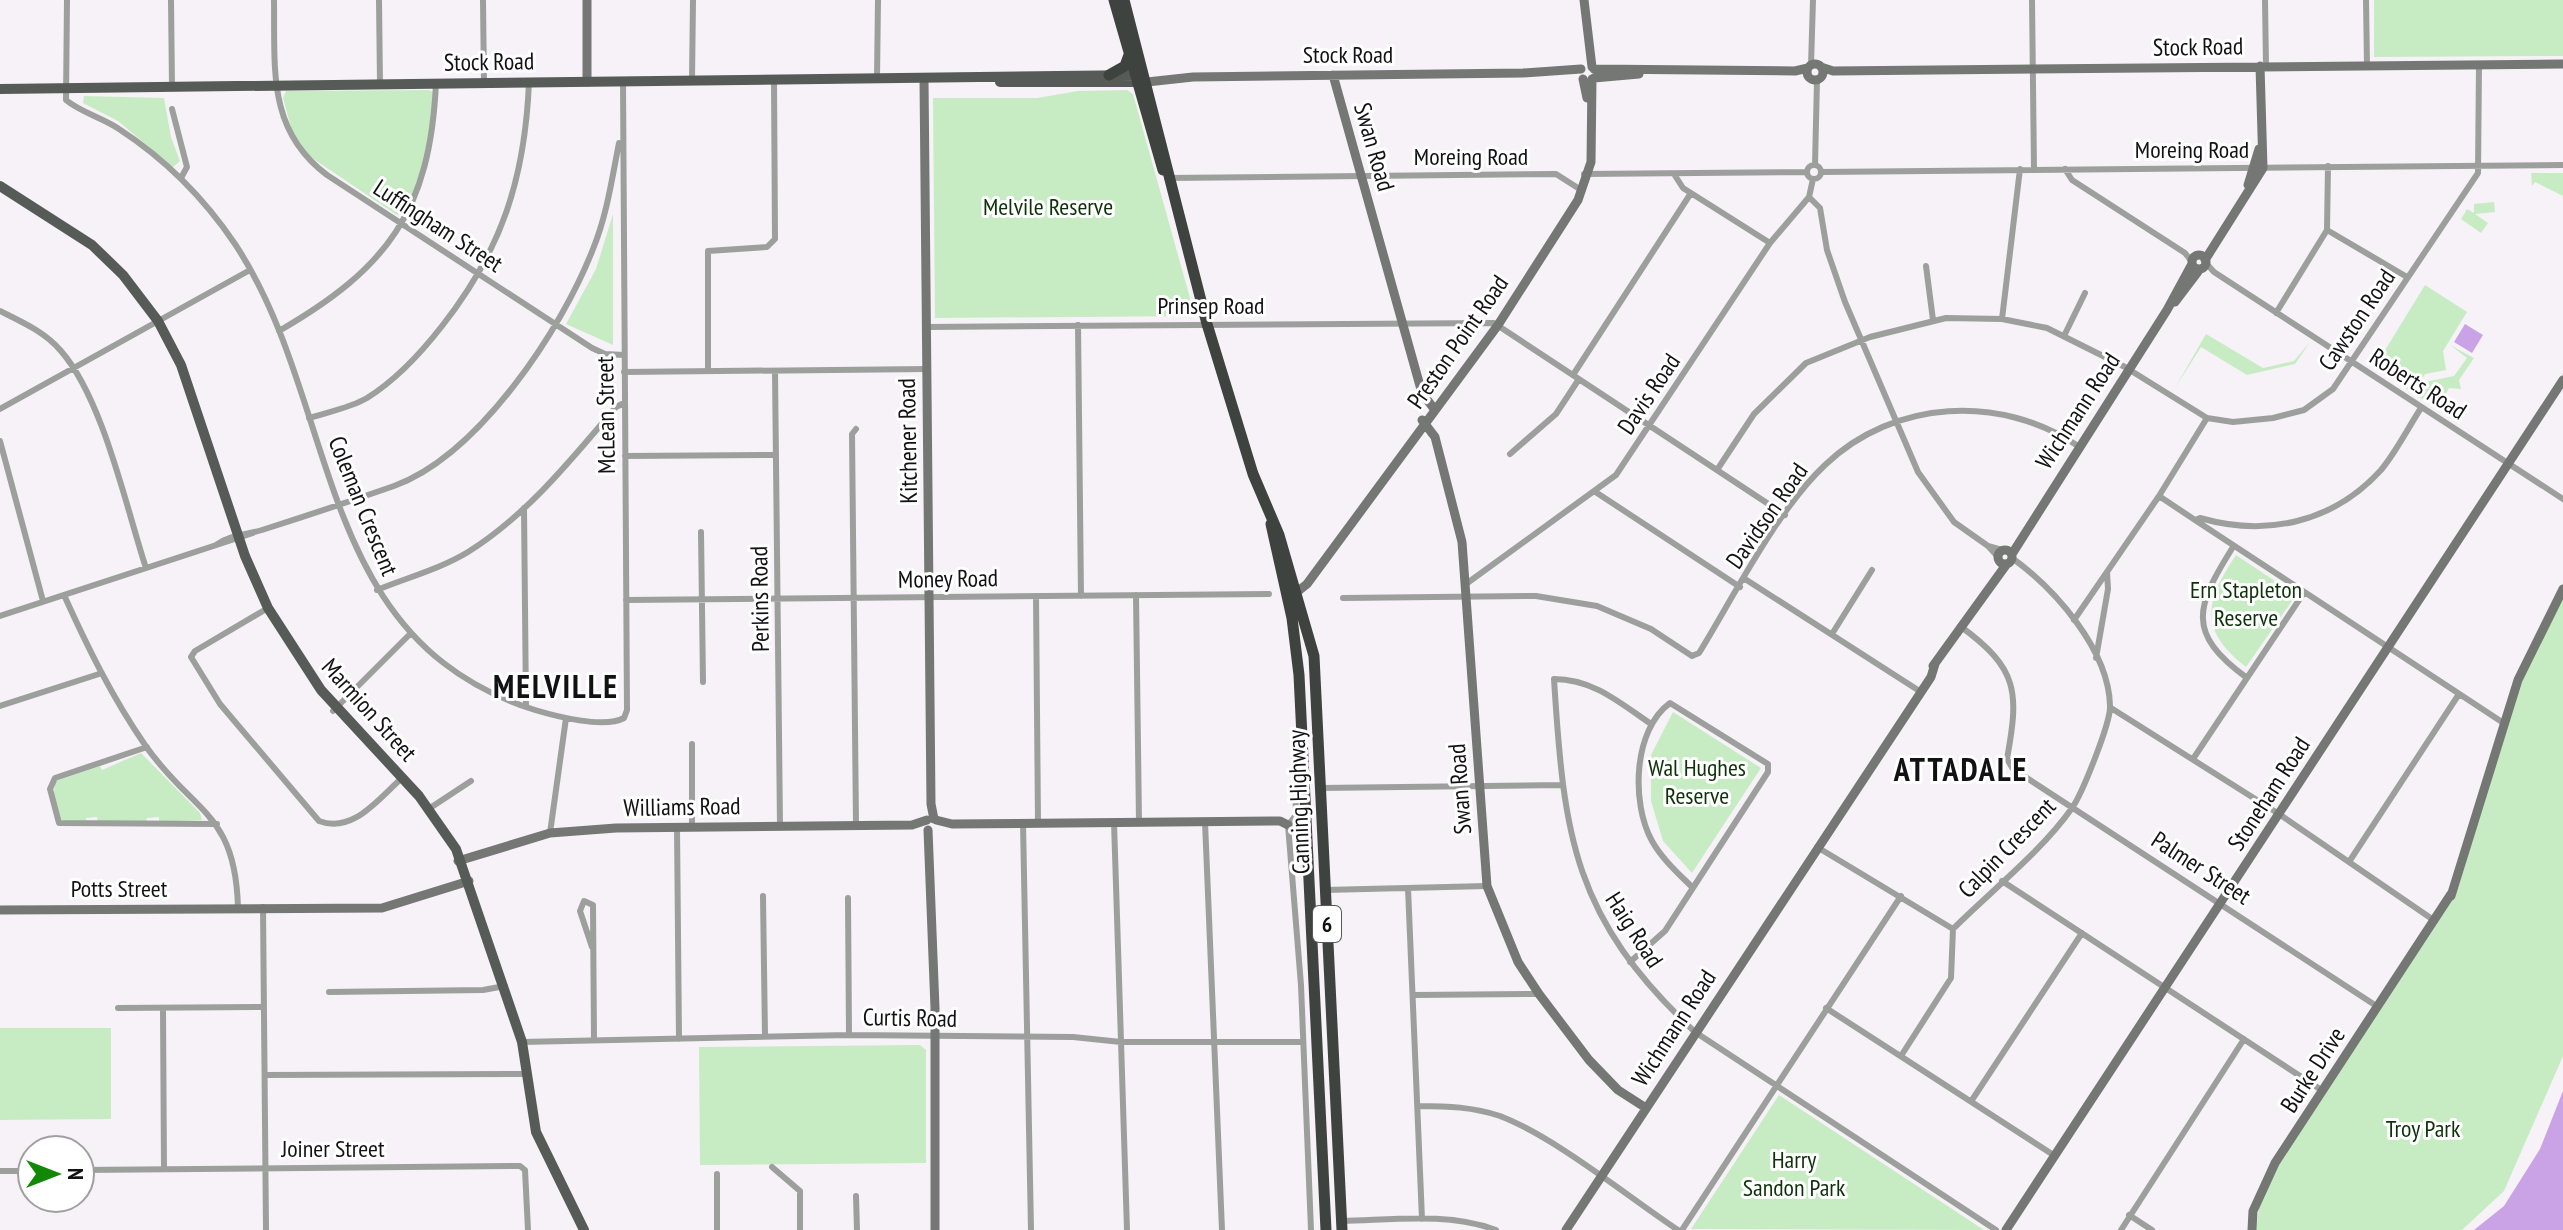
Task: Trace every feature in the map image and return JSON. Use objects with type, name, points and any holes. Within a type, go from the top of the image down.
[{"type":"highway","name":"Canning Highway","points":[[1114,0],[1129,55],[1141,78]]},
{"type":"highway","name":"Canning Highway","points":[[1124,0],[1141,78],[1167,164],[1167,176],[1207,324],[1292,592],[1311,642],[1316,683],[1342,1226]]},
{"type":"highway","points":[[1109,75],[1125,66],[1129,55]]},
{"type":"highway","name":"Canning Highway","points":[[1292,592],[1302,723],[1326,1230]]},
{"type":"highway","points":[[1297,645],[1311,642]]},
{"type":"main road","name":"Stock Road","points":[[0,89],[1109,75],[1141,78]]},
{"type":"main road","name":"Stock Road","points":[[979,78],[999,82],[1141,78]]},
{"type":"main road","name":"Marmion Street","points":[[0,186],[92,245],[123,275],[156,322],[185,388],[237,538],[266,609],[304,675],[401,779],[427,810],[460,861],[520,1043],[532,1135],[578,1230]]},
{"type":"main road","name":"Marmion Street","points":[[0,193],[89,248],[120,277],[156,322]]},
{"type":"main road","name":"Marmion Street","points":[[524,1074],[540,1143],[584,1230]]},
{"type":"street","name":"Coleman Crescent","points":[[67,0],[68,87],[74,105],[134,139],[181,178],[219,223],[250,270],[279,331],[338,506],[377,590],[411,633],[453,670],[526,707],[566,718],[612,722],[624,718]]},
{"type":"street","points":[[171,0],[172,86]]},
{"type":"street","name":"Luffingham Street","points":[[274,0],[276,85],[287,129],[300,152],[327,175],[598,351],[624,355]]},
{"type":"street","points":[[379,0],[380,84]]},
{"type":"street","points":[[483,0],[484,83]]},
{"type":"street","points":[[587,0],[587,82]]},
{"type":"street","points":[[692,80],[693,0]]},
{"type":"street","points":[[877,78],[878,0]]},
{"type":"street","name":"Preston Point Road","points":[[1292,592],[1496,324],[1578,200],[1586,174],[1587,73],[1582,0]]},
{"type":"street","points":[[1807,172],[1813,179],[1821,172],[1815,165],[1813,0]]},
{"type":"street","points":[[2032,0],[2034,169]]},
{"type":"street","points":[[2263,66],[2265,0]]},
{"type":"street","points":[[2366,0],[2367,65]]},
{"type":"street","points":[[2479,64],[2481,166]]},
{"type":"street","name":"Stock Road","points":[[1141,78],[2563,64]]},
{"type":"street","name":"Wichmann Road","points":[[1566,1230],[2249,184],[2258,168],[2263,66]]},
{"type":"street","name":"Swan Road","points":[[1333,75],[1423,397],[1433,408]]},
{"type":"street","name":"Kitchener Road","points":[[924,78],[935,1230]]},
{"type":"street","points":[[708,371],[708,251],[767,247],[775,239],[774,79]]},
{"type":"street","name":"McLean Street","points":[[620,81],[627,710],[624,718]]},
{"type":"street","points":[[309,418],[365,399],[394,377],[432,339],[479,274],[501,232],[520,169],[529,82]]},
{"type":"street","points":[[279,331],[323,306],[356,281],[401,223],[428,158],[436,83]]},
{"type":"street","points":[[172,109],[187,167],[181,178]]},
{"type":"street","points":[[0,616],[338,506],[412,478],[449,451],[504,396],[557,325],[595,246],[621,135]]},
{"type":"street","points":[[1586,174],[1807,172],[1815,165]]},
{"type":"street","name":"Moreing Road","points":[[1821,172],[2563,165]]},
{"type":"street","points":[[2276,313],[2327,230],[2328,166]]},
{"type":"street","name":"Cawston Road","points":[[1717,470],[1754,414],[1806,363],[1862,340],[1933,320],[2002,319],[2047,328],[2129,370],[2207,418],[2247,421],[2304,410],[2333,389],[2481,166]]},
{"type":"street","points":[[2002,319],[2020,169]]},
{"type":"street","points":[[2065,169],[2072,180],[2199,262]]},
{"type":"street","name":"Moreing Road","points":[[1167,176],[1556,174],[1578,188]]},
{"type":"street","name":"Preston Point Road","points":[[1496,324],[1586,174]]},
{"type":"street","points":[[1674,174],[1691,193],[1770,243]]},
{"type":"street","name":"Davis Road","points":[[1465,585],[1616,475],[1770,243],[1809,197],[1813,179]]},
{"type":"street","points":[[1510,454],[1556,414],[1691,193]]},
{"type":"street","points":[[1809,197],[1820,208],[1827,250],[1918,472],[1954,522],[2047,585],[2074,620],[2096,658],[2111,708],[2436,918]]},
{"type":"street","points":[[2327,230],[2407,277]]},
{"type":"street","name":"Roberts Road","points":[[2199,262],[2563,499]]},
{"type":"street","points":[[1926,266],[1933,320]]},
{"type":"street","points":[[0,409],[250,270]]},
{"type":"street","points":[[2064,336],[2085,293]]},
{"type":"street","points":[[0,311],[48,339],[73,368],[97,418],[146,568]]},
{"type":"street","name":"Prinsep Road","points":[[927,327],[1402,321],[1496,324]]},
{"type":"street","points":[[1496,324],[1785,515]]},
{"type":"street","points":[[1078,325],[1081,596]]},
{"type":"street","points":[[624,372],[927,369]]},
{"type":"street","name":"Perkins Road","points":[[775,371],[780,826]]},
{"type":"street","name":"Stoneham Road","points":[[2006,1230],[2563,380]]},
{"type":"street","points":[[377,590],[469,552],[555,479],[616,407],[624,403]]},
{"type":"street","points":[[2195,520],[2200,518],[2234,528],[2256,528],[2279,526],[2320,513],[2353,494],[2381,469],[2421,408]]},
{"type":"street","name":"Davidson Road","points":[[1466,597],[1536,596],[1597,606],[1651,629],[1692,656],[1699,653],[1785,515],[1834,457],[1856,439],[1896,423],[1939,412],[1988,410],[2041,424],[2078,446]]},
{"type":"street","points":[[2074,620],[2159,496],[2207,418]]},
{"type":"street","name":"Swan Road","points":[[1424,421],[1434,432],[1458,523],[1487,886],[1518,962],[1539,994],[1589,1060],[1618,1090],[1646,1108]]},
{"type":"street","points":[[856,429],[852,434],[856,825]]},
{"type":"street","points":[[0,441],[43,601]]},
{"type":"street","points":[[625,456],[776,455]]},
{"type":"street","points":[[1594,491],[1740,587]]},
{"type":"street","points":[[2159,496],[2303,594],[2505,724]]},
{"type":"street","points":[[524,508],[526,707]]},
{"type":"street","points":[[701,532],[703,682]]},
{"type":"street","points":[[2233,547],[2203,597],[2201,623],[2212,647],[2247,678]]},
{"type":"street","points":[[1832,634],[1872,570]]},
{"type":"street","points":[[2096,658],[2108,589],[2107,572]]},
{"type":"street","points":[[1745,579],[1918,691]]},
{"type":"street","name":"Burke Drive","points":[[2252,1230],[2253,1211],[2263,1184],[2451,894],[2518,680],[2563,589]]},
{"type":"street","name":"Money Road","points":[[626,600],[1269,594]]},
{"type":"street","points":[[2193,759],[2303,594]]},
{"type":"street","points":[[64,595],[99,674],[147,747],[217,824],[235,864],[238,909]]},
{"type":"street","points":[[1136,595],[1139,822]]},
{"type":"street","points":[[1036,596],[1038,823]]},
{"type":"street","points":[[1343,598],[1466,597]]},
{"type":"street","points":[[266,609],[195,651],[191,657],[227,713],[311,813],[328,824],[349,823],[401,779]]},
{"type":"street","name":"Palmer Street","points":[[1960,626],[1996,657],[2010,680],[2015,726],[2007,759],[2013,769],[2222,902],[2378,1007]]},
{"type":"street","points":[[335,710],[411,633]]},
{"type":"street","points":[[0,706],[99,674]]},
{"type":"street","name":"Haig Road","points":[[1651,724],[1599,688],[1574,679],[1554,679],[1561,785],[1573,850],[1584,880],[1614,939],[1662,1001],[1695,1032],[1996,1230]]},
{"type":"street","points":[[2349,862],[2459,694]]},
{"type":"street","points":[[1630,962],[1665,931],[1693,888],[1768,772],[1768,764],[1670,703],[1651,724],[1641,755],[1644,812],[1651,840],[1693,888]]},
{"type":"street","name":"Calpin Crescent","points":[[1817,847],[1953,929],[2073,807],[2111,708]]},
{"type":"street","points":[[550,833],[566,718]]},
{"type":"street","name":"Canning Highway","points":[[1302,723],[1294,750],[1296,815],[1288,825],[1301,985],[1311,1230]]},
{"type":"street","points":[[692,744],[692,827]]},
{"type":"street","points":[[147,747],[55,778],[50,789],[59,823],[217,824]]},
{"type":"street","points":[[427,810],[471,781]]},
{"type":"street","points":[[1320,788],[1561,785]]},
{"type":"street","points":[[931,824],[1280,821],[1288,825]]},
{"type":"street","points":[[1114,822],[1127,1230]]},
{"type":"street","points":[[1205,822],[1222,1230]]},
{"type":"street","points":[[1023,823],[1031,1230]]},
{"type":"street","name":"Williams Road","points":[[460,861],[550,833],[677,827],[931,824]]},
{"type":"street","points":[[677,827],[679,1039]]},
{"type":"street","points":[[2002,881],[2323,1091]]},
{"type":"street","name":"Potts Street","points":[[0,910],[387,907],[468,882]]},
{"type":"street","points":[[1325,890],[1487,886]]},
{"type":"street","points":[[1408,888],[1420,1106],[1422,1219]]},
{"type":"street","points":[[763,896],[765,1036]]},
{"type":"street","points":[[1420,1106],[1456,1106],[1500,1116],[1523,1127],[1680,1230],[1901,896]]},
{"type":"street","points":[[848,898],[849,1035]]},
{"type":"street","points":[[592,947],[580,911],[584,901],[593,905],[594,1040]]},
{"type":"street","points":[[263,908],[266,1230]]},
{"type":"street","points":[[1901,1056],[1951,978],[1953,929]]},
{"type":"street","points":[[1972,1100],[2082,933]]},
{"type":"street","points":[[1301,985],[1331,984]]},
{"type":"street","points":[[329,992],[502,987]]},
{"type":"street","points":[[1414,995],[1539,994]]},
{"type":"street","points":[[118,1008],[263,1007]]},
{"type":"street","points":[[163,1008],[164,1169]]},
{"type":"street","points":[[1826,1008],[2055,1156]]},
{"type":"street","name":"Curtis Road","points":[[520,1043],[849,1035],[1027,1036],[1121,1042],[1303,1042]]},
{"type":"street","points":[[2121,1230],[2244,1039]]},
{"type":"street","points":[[265,1075],[524,1074]]},
{"type":"street","name":"Joiner Street","points":[[96,1170],[520,1166],[525,1170],[527,1180],[528,1230]]},
{"type":"street","points":[[772,1167],[800,1191],[800,1230]]},
{"type":"street","points":[[717,1174],[717,1230]]},
{"type":"street","points":[[856,1196],[857,1230]]},
{"type":"street","points":[[2129,1215],[2152,1230]]},
{"type":"street","points":[[1342,1226],[1422,1219],[1477,1223],[1496,1230]]},
{"type":"green space","points":[[2374,0],[2563,0],[2563,56],[2374,57]]},
{"type":"green space","name":"Melvile Reserve","points":[[1127,90],[1133,94],[1195,316],[935,318],[933,98],[1037,98],[1078,91]]},
{"type":"green space","points":[[286,91],[433,92],[425,155],[410,199],[403,213],[397,215],[309,156],[292,131],[283,98]]},
{"type":"green space","points":[[84,96],[164,98],[171,137],[180,161],[173,167],[118,121],[83,103]]},
{"type":"green space","points":[[2531,173],[2563,173],[2563,196],[2535,182],[2532,186]]},
{"type":"green space","points":[[2494,202],[2495,212],[2475,214],[2488,223],[2481,233],[2461,219],[2467,209],[2474,213],[2474,204]]},
{"type":"green space","points":[[613,214],[613,345],[566,324],[596,269]]},
{"type":"green space","points":[[2425,285],[2467,312],[2443,351],[2446,370],[2425,374],[2420,383],[2454,376],[2467,358],[2450,345],[2474,358],[2459,380],[2461,389],[2449,388],[2438,409],[2404,387],[2417,383],[2379,360]]},
{"type":"green space","points":[[2206,334],[2263,368],[2294,361],[2310,342],[2295,364],[2247,375],[2201,347],[2175,388]]},
{"type":"green space","name":"Ern Stapleton Reserve","points":[[2236,555],[2296,595],[2246,667],[2220,640],[2211,614],[2218,587]]},
{"type":"green space","name":"Troy Park","points":[[2563,593],[2563,1056],[2504,1191],[2462,1230],[2256,1230],[2261,1196],[2275,1169],[2458,889],[2523,671]]},
{"type":"green space","name":"Wal Hughes Reserve","points":[[1673,712],[1761,768],[1692,873],[1663,841],[1651,801],[1651,755]]},
{"type":"green space","points":[[141,753],[200,813],[202,820],[159,822],[159,817],[147,818],[146,822],[98,823],[97,817],[86,818],[86,823],[66,822],[60,818],[54,802],[56,781],[100,766],[102,770]]},
{"type":"green space","points":[[0,1028],[111,1028],[111,1119],[0,1120]]},
{"type":"green space","points":[[920,1045],[926,1050],[926,1163],[700,1165],[699,1047]]},
{"type":"green space","name":"Harry Sandon Park","points":[[1779,1095],[1984,1230],[1691,1229]]},
{"type":"shaded area","points":[[2465,324],[2483,335],[2472,353],[2454,342]]},
{"type":"shaded area","points":[[2563,1091],[2563,1230],[2474,1230],[2504,1206],[2540,1149]]},
{"type":"district","name":"MELVILLE","points":[[556,687]]},
{"type":"district","name":"ATTADALE","points":[[1961,770]]}]
